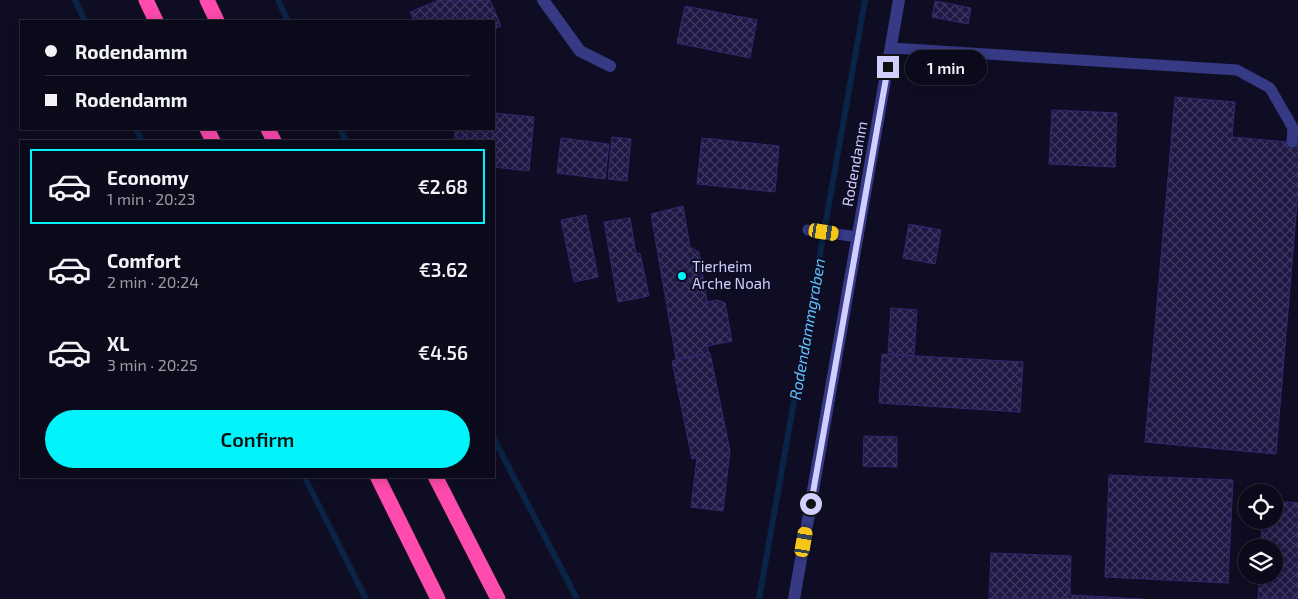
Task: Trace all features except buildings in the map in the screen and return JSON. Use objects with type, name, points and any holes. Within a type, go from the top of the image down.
[{"type":"highway","points":[[146,0],[156,20]]},
{"type":"highway","points":[[207,0],[217,20]]},
{"type":"highway","points":[[378,478],[438,599]]},
{"type":"highway","points":[[436,478],[498,599]]},
{"type":"street","points":[[543,0],[580,51],[610,66]]},
{"type":"street","name":"Rodendamm","points":[[794,599],[892,48],[898,0]]},
{"type":"lane","points":[[892,48],[1237,70],[1270,88],[1293,128],[1292,142]]},
{"type":"lane","points":[[808,230],[858,238]]},
{"type":"waterway","points":[[75,0],[85,20]]},
{"type":"waterway","points":[[278,0],[288,20]]},
{"type":"waterway","name":"Rodendammgraben","points":[[759,599],[865,0]]},
{"type":"waterway","points":[[136,130],[142,140]]},
{"type":"waterway","points":[[340,130],[346,140]]},
{"type":"waterway","points":[[495,441],[577,599]]},
{"type":"waterway","points":[[305,478],[366,599]]},
{"type":"place","name":"Tierheim Arche Noah","points":[[682,276]]},
{"type":"route","points":[[811,504],[888,67]]}]
